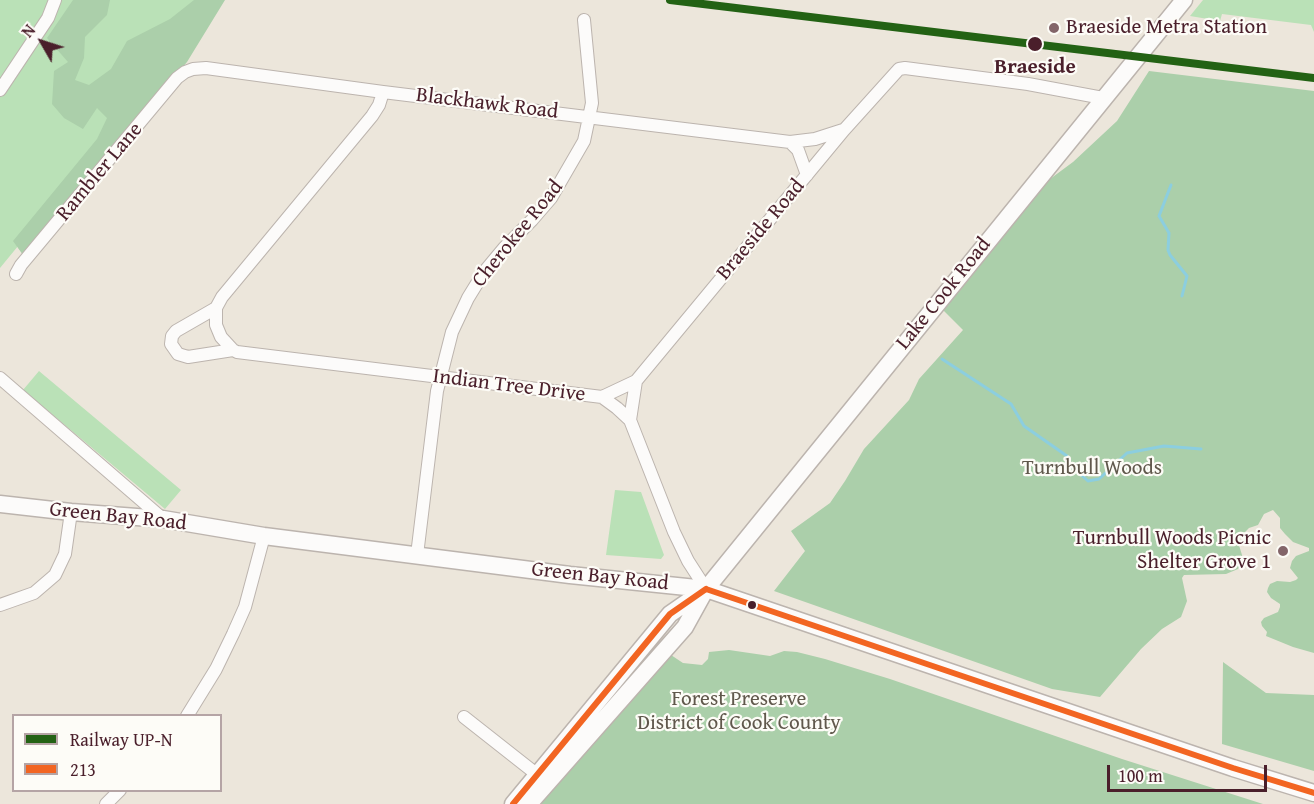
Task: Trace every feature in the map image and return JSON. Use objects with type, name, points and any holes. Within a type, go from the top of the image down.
[{"type":"main road","name":"Lake Cook Road","points":[[529,804],[542,779],[670,614],[706,589],[1184,0]]},
{"type":"main road","name":"Green Bay Road","points":[[0,504],[164,519],[264,536],[570,575],[706,589],[1233,768],[1314,793]]},
{"type":"main road","name":"Lake Cook Road","points":[[513,804],[542,779]]},
{"type":"street","points":[[0,90],[48,18],[55,0]]},
{"type":"street","name":"Cherokee Road","points":[[417,555],[440,378],[452,332],[468,298],[484,272],[532,220],[561,183],[583,143],[592,99],[584,20]]},
{"type":"street","name":"Blackhawk Road","points":[[185,72],[206,68],[790,142],[815,139],[844,130]]},
{"type":"street","name":"Braeside Road","points":[[602,398],[636,381],[844,130],[898,69],[1028,84],[1103,98]]},
{"type":"street","name":"Rambler Lane","points":[[16,274],[21,265],[177,78],[185,72]]},
{"type":"street","name":"Indian Tree Drive","points":[[383,92],[372,116],[222,297],[216,308],[176,331],[172,336],[171,344],[178,354],[188,357],[232,350],[602,398],[630,420],[687,561],[706,589]]},
{"type":"street","points":[[790,142],[798,150],[807,175]]},
{"type":"street","points":[[216,308],[216,325],[221,337],[232,350]]},
{"type":"street","points":[[0,378],[164,519]]},
{"type":"street","points":[[630,420],[636,381]]},
{"type":"street","points":[[1,604],[34,593],[55,575],[65,554],[71,512]]},
{"type":"street","points":[[188,714],[216,669],[233,634],[244,607],[264,536]]},
{"type":"street","points":[[464,717],[542,779]]},
{"type":"street","points":[[105,804],[118,792]]},
{"type":"green space","points":[[0,0],[220,0],[0,268]]},
{"type":"green space","points":[[73,0],[110,0],[107,15],[85,37],[84,58],[75,80],[89,85],[111,69],[127,41],[170,19],[194,0],[225,0],[187,62],[23,255],[13,241],[97,139],[107,118],[97,108],[83,129],[64,118],[52,104],[54,71],[68,62],[47,38]]},
{"type":"green space","points":[[1203,0],[1314,0],[1314,32],[1311,25],[1222,14],[1220,21],[1190,16]]},
{"type":"green space","name":"Turnbull Woods","points":[[1149,71],[1314,91],[1314,653],[1266,636],[1267,632],[1262,626],[1261,622],[1264,618],[1278,612],[1280,607],[1280,604],[1267,592],[1270,584],[1277,581],[1296,580],[1298,578],[1290,568],[1292,561],[1296,556],[1309,551],[1309,548],[1293,542],[1285,534],[1280,528],[1280,518],[1273,510],[1264,514],[1258,525],[1249,528],[1239,538],[1242,562],[1238,569],[1226,574],[1184,575],[1182,578],[1187,601],[1181,617],[1162,629],[1141,649],[1100,697],[1052,689],[774,591],[805,551],[791,531],[830,503],[864,449],[909,400],[919,379],[963,330],[939,306],[1027,196],[1073,162],[1117,121]]},
{"type":"green space","points":[[39,371],[181,490],[165,509],[23,390]]},
{"type":"green space","points":[[615,490],[641,492],[664,555],[661,559],[606,555]]},
{"type":"green space","name":"Forest Preserve District of Cook County","points":[[729,650],[770,656],[784,651],[797,652],[825,659],[1263,804],[537,804],[668,653],[683,663],[702,665],[708,659],[709,652]]},
{"type":"green space","points":[[1223,662],[1266,693],[1314,695],[1314,771],[1222,744]]},
{"type":"waterway","points":[[1171,185],[1159,216],[1169,233],[1170,255],[1187,276],[1182,296]]},
{"type":"waterway","points":[[942,359],[1011,404],[1024,426],[1067,456],[1071,466],[1088,481],[1099,479],[1127,453],[1164,446],[1201,449]]},
{"type":"rail line","name":"UP-N","points":[[670,0],[1314,78]]},
{"type":"transit line","name":"213","points":[[706,589],[1233,768],[1314,793]]},
{"type":"transit line","name":"213","points":[[513,804],[670,614],[706,589]]},
{"type":"place","name":"Braeside Metra Station","points":[[1054,28]]},
{"type":"place","name":"Braeside","points":[[1035,44]]},
{"type":"place","name":"Turnbull Woods Picnic Shelter Grove 1","points":[[1283,551]]}]
